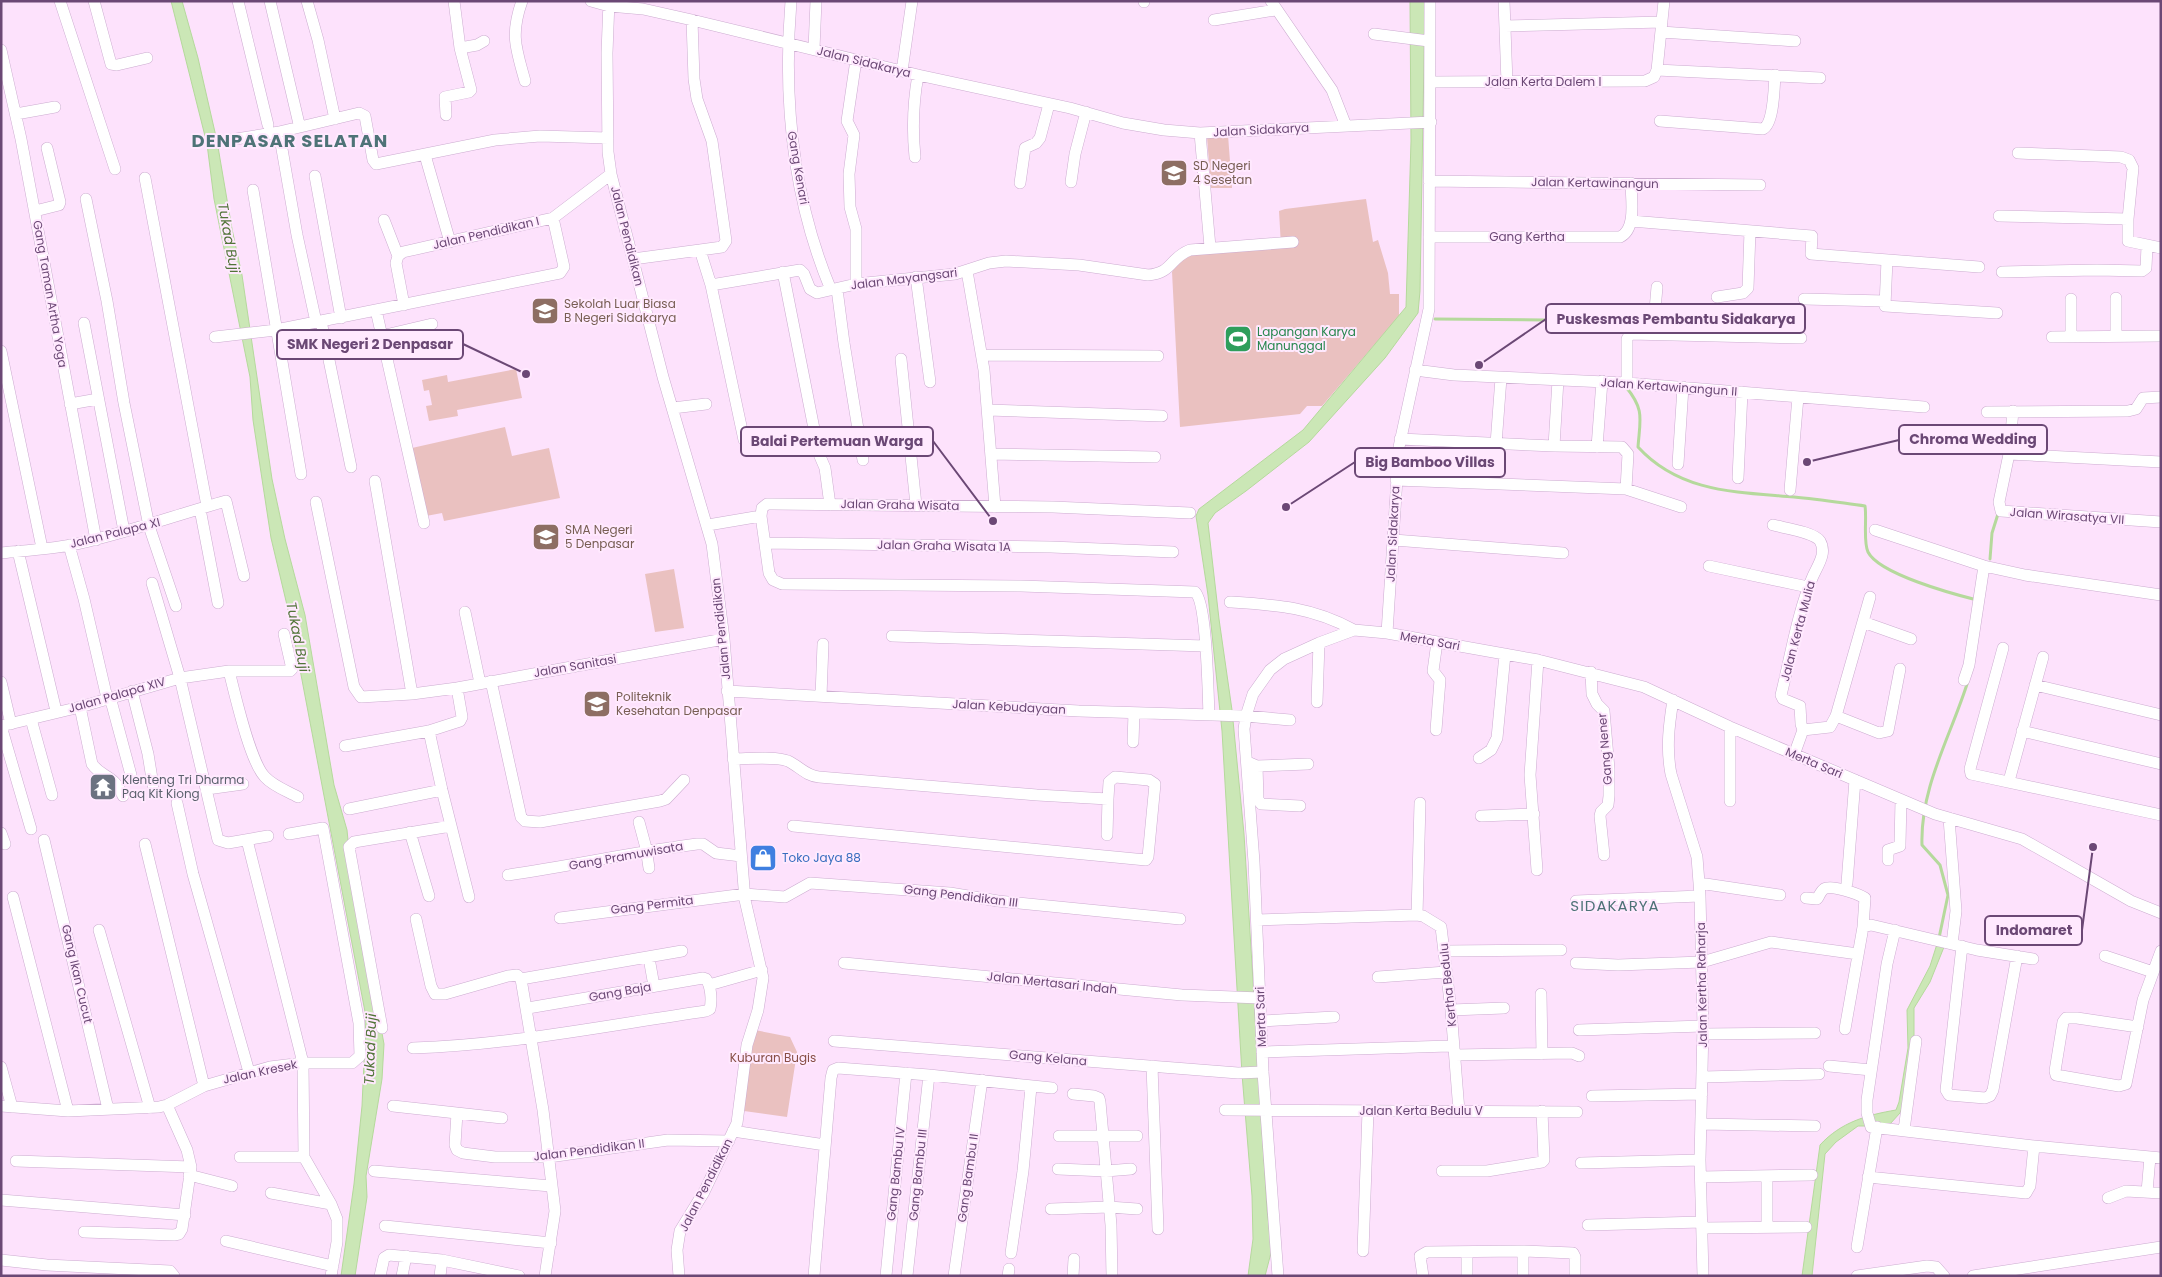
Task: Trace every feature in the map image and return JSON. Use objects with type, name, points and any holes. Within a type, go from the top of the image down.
[{"type":"street","points":[[60,1],[115,169]]},
{"type":"street","points":[[94,1],[111,64],[117,65],[147,58]]},
{"type":"street","points":[[238,1],[268,125]]},
{"type":"street","points":[[270,1],[299,124]]},
{"type":"street","points":[[307,1],[318,40],[335,118]]},
{"type":"street","points":[[446,115],[445,98],[471,90],[460,48],[454,1]]},
{"type":"street","points":[[522,1],[516,18],[514,34],[525,81]]},
{"type":"street","name":"Jalan Sidakarya","points":[[591,1],[692,20],[918,75],[1145,127],[1200,133],[1428,122],[1429,309],[1400,439],[1387,634]]},
{"type":"street","points":[[660,13],[662,1]]},
{"type":"street","name":"Gang Kenari","points":[[791,1],[787,43],[789,107],[800,186],[811,233],[834,289],[863,460]]},
{"type":"street","points":[[814,50],[816,1]]},
{"type":"street","points":[[902,71],[912,1]]},
{"type":"street","points":[[1428,122],[1430,1]]},
{"type":"street","points":[[1504,1],[1507,83]]},
{"type":"street","points":[[1656,73],[1664,1]]},
{"type":"street","name":"Jalan Pendidikan","points":[[609,4],[607,53],[608,138],[611,174],[672,408],[708,525],[712,544],[724,638],[745,894],[764,978],[760,1003],[747,1045],[740,1106],[731,1136],[704,1192],[680,1231],[677,1250],[679,1276]]},
{"type":"street","points":[[1214,20],[1273,6],[1332,90],[1346,126]]},
{"type":"street","points":[[633,258],[722,247],[726,242],[712,141],[698,99],[694,79],[692,20]]},
{"type":"street","points":[[1505,26],[1661,27],[1795,41]]},
{"type":"street","points":[[1374,34],[1408,40],[1428,41]]},
{"type":"street","points":[[460,48],[477,45],[484,41]]},
{"type":"street","name":"Gang Taman Artha Yoga","points":[[1,50],[35,211],[96,540]]},
{"type":"street","points":[[856,60],[847,121],[854,135],[849,174],[850,207],[856,229],[856,284]]},
{"type":"street","name":"Jalan Kerta Dalem I","points":[[1430,82],[1642,82],[1656,73],[1775,75],[1820,78]]},
{"type":"street","points":[[915,157],[912,131],[913,106],[918,75]]},
{"type":"street","points":[[1660,121],[1766,128],[1770,120],[1775,75]]},
{"type":"street","points":[[1020,183],[1025,148],[1036,143],[1040,138],[1049,104]]},
{"type":"street","points":[[16,114],[55,107]]},
{"type":"street","points":[[1071,182],[1075,154],[1086,112]]},
{"type":"street","points":[[230,140],[279,132],[363,113],[373,160],[376,164],[483,142],[540,136],[608,138]]},
{"type":"street","points":[[279,132],[297,235],[319,321],[351,467]]},
{"type":"street","points":[[1200,133],[1210,248]]},
{"type":"street","points":[[35,211],[59,205],[60,202],[47,148]]},
{"type":"street","points":[[2018,153],[2121,157],[2129,160],[2133,168],[2128,219],[2129,242],[2161,248]]},
{"type":"street","points":[[425,155],[450,242]]},
{"type":"street","name":"Jalan Pendidikan I","points":[[398,256],[403,252],[553,218],[611,174]]},
{"type":"street","points":[[315,176],[341,318]]},
{"type":"street","points":[[145,178],[218,603]]},
{"type":"street","name":"Jalan Kertawinangun","points":[[1429,181],[1760,185]]},
{"type":"street","points":[[1631,183],[1631,221],[1812,236],[1811,254],[1979,267]]},
{"type":"street","points":[[253,190],[301,474]]},
{"type":"street","points":[[86,199],[108,301],[124,403],[149,526],[176,606]]},
{"type":"street","points":[[1999,216],[2128,219]]},
{"type":"street","points":[[215,337],[255,334],[341,318],[562,272],[564,267],[553,218]]},
{"type":"street","points":[[384,220],[398,256],[396,263],[404,305]]},
{"type":"street","name":"Gang Kertha","points":[[1429,237],[1624,235],[1631,221]]},
{"type":"street","points":[[1717,297],[1744,293],[1748,288],[1750,231]]},
{"type":"street","name":"Jalan Mayangsari","points":[[711,285],[796,270],[803,271],[813,292],[856,284],[955,274],[989,263],[1013,261],[1079,265],[1148,275],[1158,274],[1169,268],[1177,256],[1190,250],[1294,242]]},
{"type":"street","points":[[2002,272],[2142,271],[2146,268],[2147,246]]},
{"type":"street","points":[[700,250],[711,285],[744,440]]},
{"type":"street","points":[[1887,260],[1885,306],[1997,313]]},
{"type":"street","points":[[968,271],[982,355],[995,507]]},
{"type":"street","points":[[783,272],[818,454],[826,468],[830,505]]},
{"type":"street","points":[[916,277],[930,382]]},
{"type":"street","points":[[1653,334],[1657,287]]},
{"type":"street","points":[[2116,298],[2116,336]]},
{"type":"street","points":[[1804,299],[1885,301]]},
{"type":"street","points":[[2071,299],[2071,337]]},
{"type":"street","points":[[376,310],[424,523]]},
{"type":"street","points":[[84,323],[124,531]]},
{"type":"street","points":[[381,336],[432,324]]},
{"type":"street","points":[[1627,383],[1627,336],[1630,334],[1802,338]]},
{"type":"street","points":[[2052,337],[2161,336]]},
{"type":"street","points":[[1,351],[42,548]]},
{"type":"street","points":[[982,355],[1158,356]]},
{"type":"street","points":[[901,359],[916,505]]},
{"type":"street","name":"Jalan Kertawinangun II","points":[[1415,370],[1501,378],[1602,381],[1924,407]]},
{"type":"street","points":[[1496,444],[1501,378]]},
{"type":"street","points":[[1554,446],[1558,380]]},
{"type":"street","points":[[1597,447],[1602,381]]},
{"type":"street","points":[[1678,464],[1683,387]]},
{"type":"street","points":[[1738,478],[1742,392]]},
{"type":"street","points":[[1790,490],[1798,398]]},
{"type":"street","points":[[1987,412],[2128,411],[2136,409],[2143,398],[2161,398]]},
{"type":"street","points":[[70,404],[98,399]]},
{"type":"street","points":[[672,408],[706,404]]},
{"type":"street","points":[[988,410],[1162,416]]},
{"type":"street","name":"Jalan Wirasatya VII","points":[[2013,411],[2009,454],[1999,502],[2001,512],[2161,522]]},
{"type":"street","points":[[1400,439],[1496,444],[1622,447],[1626,449],[1629,459],[1626,489]]},
{"type":"street","points":[[991,454],[1155,457]]},
{"type":"street","points":[[2009,454],[2161,462]]},
{"type":"street","points":[[1396,480],[1626,489],[1681,507]]},
{"type":"street","points":[[375,481],[412,694]]},
{"type":"street","name":"Jalan Palapa XI","points":[[2,550],[18,551],[96,540],[124,531],[149,526],[226,501],[244,576]]},
{"type":"street","name":"Jalan Sanitasi","points":[[316,502],[357,693],[361,697],[412,694],[457,688],[724,638]]},
{"type":"street","name":"Jalan Graha Wisata","points":[[708,525],[760,516],[762,508],[767,504],[1053,507],[1190,513]]},
{"type":"street","points":[[760,516],[769,573],[774,580],[782,584],[1021,586],[1190,590],[1197,594],[1200,599],[1212,715]]},
{"type":"street","name":"Jalan Kerta Mulia","points":[[1773,525],[1813,535],[1819,539],[1823,549],[1808,587],[1781,695],[1782,699],[1800,706],[1803,730],[1794,755]]},
{"type":"street","points":[[1875,530],[1984,566],[2025,575],[2161,595]]},
{"type":"street","points":[[1394,540],[1563,553]]},
{"type":"street","name":"Jalan Graha Wisata 1A","points":[[765,543],[1124,549],[1173,552]]},
{"type":"street","points":[[69,545],[108,698],[131,775]]},
{"type":"street","points":[[18,551],[56,712]]},
{"type":"street","points":[[1709,566],[1808,587]]},
{"type":"street","points":[[1964,680],[1969,665],[1984,566]]},
{"type":"street","points":[[152,583],[180,678],[229,671],[292,670],[284,634]]},
{"type":"street","points":[[1803,730],[1830,727],[1836,716],[1870,597]]},
{"type":"street","points":[[1230,602],[1279,605],[1294,608],[1332,618],[1354,630]]},
{"type":"street","points":[[465,612],[520,817],[525,821],[540,822],[660,801],[666,799],[684,780]]},
{"type":"street","points":[[1863,622],[1911,639]]},
{"type":"street","name":"Merta Sari","points":[[1278,1276],[1261,1072],[1261,1021],[1258,998],[1251,764],[1240,716],[1270,670],[1284,659],[1319,643],[1354,630],[1387,634],[1538,660],[1644,687],[1727,726],[1934,814],[2022,839],[2131,900],[2161,913]]},
{"type":"street","points":[[892,636],[1206,646]]},
{"type":"street","points":[[1436,730],[1440,680],[1433,671],[1437,642]]},
{"type":"street","points":[[1318,702],[1319,643]]},
{"type":"street","points":[[821,696],[823,644]]},
{"type":"street","points":[[2003,648],[1970,771],[1974,775],[2161,815]]},
{"type":"street","points":[[1480,758],[1491,750],[1497,738],[1505,654]]},
{"type":"street","points":[[2009,781],[2043,657]]},
{"type":"street","points":[[1537,870],[1530,775],[1538,660]]},
{"type":"street","points":[[1836,716],[1879,733],[1888,731],[1900,669]]},
{"type":"street","points":[[229,671],[244,726],[260,772],[270,781],[298,797]]},
{"type":"street","name":"Gang Nener","points":[[1591,672],[1592,694],[1597,704],[1604,711],[1610,769],[1608,803],[1600,812],[1604,855]]},
{"type":"street","name":"Jalan Palapa XIV","points":[[4,726],[80,707],[180,678],[218,840],[228,843],[247,840]]},
{"type":"street","points":[[1,682],[4,726],[31,829]]},
{"type":"street","points":[[2035,685],[2161,715]]},
{"type":"street","points":[[345,746],[430,731],[462,720],[457,688]]},
{"type":"street","points":[[132,691],[148,754],[153,785]]},
{"type":"street","name":"Jalan Kebudayaan","points":[[727,691],[1290,720]]},
{"type":"street","name":"Jalan Kertha Raharja","points":[[1674,700],[1667,738],[1669,761],[1671,774],[1697,857],[1700,896],[1703,1030],[1700,1160],[1703,1276]]},
{"type":"street","points":[[80,707],[92,764],[96,769],[115,781],[123,796]]},
{"type":"street","points":[[1133,742],[1134,713]]},
{"type":"street","points":[[31,719],[52,796]]},
{"type":"street","points":[[1723,770],[1727,726]]},
{"type":"street","points":[[1727,726],[1730,801]]},
{"type":"street","points":[[430,731],[442,790],[469,897]]},
{"type":"street","points":[[2022,732],[2161,764]]},
{"type":"street","points":[[733,759],[782,759],[795,765],[808,775],[818,777],[1037,796],[1108,799]]},
{"type":"street","points":[[1300,806],[1261,804],[1258,799],[1251,764],[1308,764]]},
{"type":"street","points":[[793,826],[1146,860],[1148,857],[1154,782],[1149,780],[1112,778],[1109,782],[1107,835]]},
{"type":"street","points":[[1847,883],[1855,780]]},
{"type":"street","points":[[207,789],[243,784]]},
{"type":"street","points":[[349,808],[442,790]]},
{"type":"street","points":[[1888,860],[1888,850],[1900,846],[1906,802]]},
{"type":"street","points":[[177,804],[193,874],[249,1072]]},
{"type":"street","points":[[1257,920],[1417,914],[1420,804]]},
{"type":"street","points":[[1481,816],[1534,814]]},
{"type":"street","points":[[1949,818],[1956,911],[1948,943],[1946,1090],[1949,1094],[1985,1098],[1990,1096],[1993,1090],[2017,956]]},
{"type":"street","points":[[639,822],[647,850],[649,868]]},
{"type":"street","points":[[382,1028],[350,844],[451,826]]},
{"type":"street","points":[[268,836],[247,840],[303,1063],[352,1063],[360,1056],[359,1023],[322,828],[289,834]]},
{"type":"street","points":[[410,832],[430,896]]},
{"type":"street","name":"Gang Ikan Cucut","points":[[44,840],[108,1109]]},
{"type":"street","points":[[145,844],[204,1086]]},
{"type":"street","name":"Gang Pramuwisata","points":[[508,875],[559,868],[647,850],[703,844],[716,854],[741,856]]},
{"type":"street","name":"Gang Pendidikan III","points":[[745,894],[785,897],[810,883],[817,883],[950,893],[998,901],[1180,919]]},
{"type":"street","points":[[1699,883],[1780,895]]},
{"type":"street","points":[[1806,898],[1816,899],[1822,890],[1827,888],[1845,890],[1863,896],[1865,900],[1863,927],[1845,1029]]},
{"type":"street","name":"Gang Permita","points":[[560,918],[745,894]]},
{"type":"street","points":[[1576,901],[1700,896]]},
{"type":"street","points":[[13,897],[68,1111]]},
{"type":"street","name":"Kertha Bedulu","points":[[1417,914],[1441,927],[1451,1010],[1452,1050],[1459,1111]]},
{"type":"street","points":[[416,919],[431,986],[435,994],[444,994],[508,976],[517,976],[521,979],[682,951]]},
{"type":"street","points":[[1863,927],[1871,925],[1948,943],[2033,958]]},
{"type":"street","points":[[99,930],[150,1108]]},
{"type":"street","points":[[1857,1247],[1874,1127],[1867,1113],[1871,1070],[1887,964],[1896,930]]},
{"type":"street","points":[[1576,963],[1618,965],[1702,962],[1771,942],[1858,954]]},
{"type":"street","points":[[1445,951],[1561,950]]},
{"type":"street","points":[[2138,1027],[2066,1018],[2063,1022],[2055,1071],[2056,1075],[2119,1086],[2126,1084],[2138,1027],[2143,1000],[2161,951]]},
{"type":"street","points":[[2105,956],[2153,972]]},
{"type":"street","points":[[649,958],[654,986]]},
{"type":"street","name":"Jalan Mertasari Indah","points":[[844,963],[1182,996],[1258,998]]},
{"type":"street","name":"Gang Baja","points":[[528,1008],[702,978],[708,981],[709,985],[762,970]]},
{"type":"street","points":[[1378,977],[1446,972]]},
{"type":"street","points":[[521,979],[528,1008],[549,1157],[550,1186],[555,1211],[545,1276]]},
{"type":"street","points":[[413,1048],[439,1047],[532,1036],[706,1011],[710,1009],[711,1005],[709,985]]},
{"type":"street","points":[[1541,994],[1542,1054]]},
{"type":"street","points":[[1451,1010],[1504,1008]]},
{"type":"street","points":[[1261,1021],[1334,1017]]},
{"type":"street","points":[[1579,1030],[1703,1030],[1815,1033]]},
{"type":"street","name":"Gang Kelana","points":[[834,1041],[1238,1073],[1261,1072]]},
{"type":"street","points":[[1904,1130],[1916,1041]]},
{"type":"street","points":[[1262,1052],[1452,1050],[1576,1054],[1579,1056]]},
{"type":"street","name":"Jalan Kresek","points":[[7,1107],[68,1111],[150,1108],[167,1105],[204,1086],[249,1072],[303,1063],[304,1157],[331,1204],[337,1219],[337,1242],[332,1271]]},
{"type":"street","points":[[1152,1066],[1158,1229]]},
{"type":"street","points":[[1829,1066],[1871,1070]]},
{"type":"street","points":[[1,1067],[7,1107]]},
{"type":"street","points":[[814,1276],[824,1146],[833,1070],[838,1068],[906,1073],[1052,1088]]},
{"type":"street","name":"Gang Bambu IV","points":[[886,1276],[906,1073]]},
{"type":"street","points":[[1703,1077],[1819,1074]]},
{"type":"street","name":"Gang Bambu III","points":[[907,1276],[929,1075]]},
{"type":"street","name":"Gang Bambu II","points":[[954,1276],[982,1080]]},
{"type":"street","points":[[1011,1253],[1023,1171],[1031,1087]]},
{"type":"street","points":[[1073,1094],[1098,1098],[1109,1207],[1112,1276]]},
{"type":"street","points":[[1592,1096],[1702,1094]]},
{"type":"street","points":[[84,1232],[179,1234],[185,1215],[190,1171],[187,1150],[167,1105]]},
{"type":"street","points":[[393,1106],[502,1118]]},
{"type":"street","name":"Jalan Kerta Bedulu V","points":[[1225,1110],[1576,1112]]},
{"type":"street","points":[[1364,1252],[1368,1111]]},
{"type":"street","points":[[1442,1171],[1487,1171],[1542,1162],[1544,1160],[1542,1111]]},
{"type":"street","name":"Jalan Pendidikan II","points":[[457,1113],[455,1145],[457,1150],[463,1153],[495,1157],[549,1157],[668,1140],[731,1136],[824,1146]]},
{"type":"street","points":[[1702,1124],[1815,1126]]},
{"type":"street","points":[[1874,1127],[2034,1146],[2155,1157],[2147,1192]]},
{"type":"street","points":[[1059,1136],[1137,1136]]},
{"type":"street","points":[[1868,1177],[2026,1193],[2030,1186],[2034,1146]]},
{"type":"street","points":[[240,1157],[304,1157]]},
{"type":"street","points":[[1581,1163],[1700,1160]]},
{"type":"street","points":[[16,1161],[190,1171],[232,1186]]},
{"type":"street","points":[[1058,1169],[1131,1169]]},
{"type":"street","points":[[374,1171],[550,1186]]},
{"type":"street","points":[[1701,1177],[1812,1175]]},
{"type":"street","points":[[1767,1226],[1768,1176]]},
{"type":"street","points":[[2108,1198],[2126,1191],[2161,1193]]},
{"type":"street","points":[[271,1193],[331,1204]]},
{"type":"street","points":[[1,1200],[185,1215]]},
{"type":"street","points":[[1051,1209],[1109,1207],[1137,1209]]},
{"type":"street","points":[[1588,1225],[1806,1227]]},
{"type":"street","points":[[385,1226],[551,1243]]},
{"type":"street","points":[[226,1241],[332,1271]]},
{"type":"street","points":[[1973,1276],[2161,1247]]},
{"type":"street","points":[[1523,1251],[1523,1276]]},
{"type":"street","points":[[1422,1276],[1420,1256],[1423,1253],[1523,1251],[1574,1253],[1575,1276]]},
{"type":"street","points":[[1467,1252],[1467,1276]]},
{"type":"street","points":[[380,1276],[386,1255],[442,1260],[475,1271],[519,1276]]},
{"type":"street","points":[[402,1276],[406,1256]]},
{"type":"street","points":[[1073,1276],[1074,1259]]},
{"type":"street","points":[[1,1260],[47,1265],[170,1271],[174,1276]]},
{"type":"street","points":[[440,1276],[442,1260]]},
{"type":"street","points":[[1856,1276],[1927,1266],[1936,1268],[1944,1276]]},
{"type":"green space","points":[[1228,135],[1232,188],[1211,188],[1207,137]]},
{"type":"green space","points":[[1366,199],[1373,242],[1378,240],[1388,273],[1390,294],[1399,294],[1399,316],[1322,406],[1307,406],[1300,414],[1180,427],[1172,272],[1181,256],[1281,246],[1279,211]]},
{"type":"green space","points":[[516,369],[522,398],[457,410],[458,416],[429,421],[426,406],[432,405],[429,390],[424,391],[422,380],[447,375],[448,382]]},
{"type":"green space","points":[[505,427],[512,456],[549,448],[560,498],[444,521],[442,513],[426,516],[412,448]]},
{"type":"green space","points":[[674,569],[684,628],[655,632],[645,574]]},
{"type":"green space","name":"Kuburan Bugis","points":[[755,1030],[790,1037],[797,1052],[787,1117],[744,1111],[750,1050]]},
{"type":"water","name":"Tukad Buji","points":[[171,1],[182,1],[198,58],[217,141],[242,275],[272,479],[285,539],[305,615],[334,785],[347,830],[350,861],[384,1044],[382,1079],[366,1176],[367,1197],[355,1276],[341,1276],[354,1184],[362,1106],[366,1017],[291,622],[271,538],[253,420],[250,377],[214,199],[207,144]]},
{"type":"water","points":[[1410,1],[1425,1],[1420,291],[1418,313],[1385,358],[1309,442],[1215,513],[1208,523],[1232,710],[1244,834],[1267,1210],[1272,1249],[1265,1276],[1248,1276],[1253,1239],[1252,1196],[1242,1074],[1222,731],[1208,595],[1196,516],[1199,509],[1303,430],[1406,307],[1411,141]]},
{"type":"water","points":[[1937,944],[1944,947],[1930,982],[1914,1008],[1914,1046],[1904,1104],[1900,1113],[1890,1124],[1858,1126],[1836,1142],[1825,1154],[1812,1276],[1802,1276],[1820,1145],[1846,1125],[1875,1114],[1896,1110],[1908,1048],[1907,1010],[1930,966]]},
{"type":"waterway","points":[[1435,319],[1544,320],[1581,318],[1626,322],[1625,335]]},
{"type":"waterway","points":[[1626,387],[1639,409],[1638,447],[1654,462],[1672,474],[1691,482],[1731,491],[1865,506],[1867,548],[1875,560],[1886,568],[1918,582],[1977,600]]},
{"type":"waterway","points":[[1990,559],[1992,533],[1998,514],[2000,514]]},
{"type":"waterway","points":[[1939,938],[1948,895],[1940,865],[1922,845],[1923,824],[1931,782],[1968,681]]},
{"type":"place","name":"SD Negeri 4 Sesetan","points":[[1174,173]]},
{"type":"place","name":"Sekolah Luar Biasa B Negeri Sidakarya","points":[[545,311]]},
{"type":"place","name":"Lapangan Karya Manunggal","points":[[1238,339]]},
{"type":"place","name":"Puskesmas Pembantu Sidakarya","points":[[1479,365]]},
{"type":"place","name":"SMK Negeri 2 Denpasar","points":[[526,374]]},
{"type":"place","name":"Chroma Wedding","points":[[1807,462]]},
{"type":"place","name":"Big Bamboo Villas","points":[[1286,507]]},
{"type":"place","name":"Balai Pertemuan Warga","points":[[993,521]]},
{"type":"place","name":"SMA Negeri 5 Denpasar","points":[[546,537]]},
{"type":"place","name":"Politeknik Kesehatan Denpasar","points":[[597,704]]},
{"type":"place","name":"Klenteng Tri Dharma Paq Kit Kiong","points":[[103,787]]},
{"type":"place","name":"Indomaret","points":[[2093,847]]},
{"type":"place","name":"Toko Jaya 88","points":[[763,858]]},
{"type":"district","name":"DENPASAR SELATAN","points":[[290,141]]},
{"type":"district","name":"SIDAKARYA","points":[[1615,906]]}]
